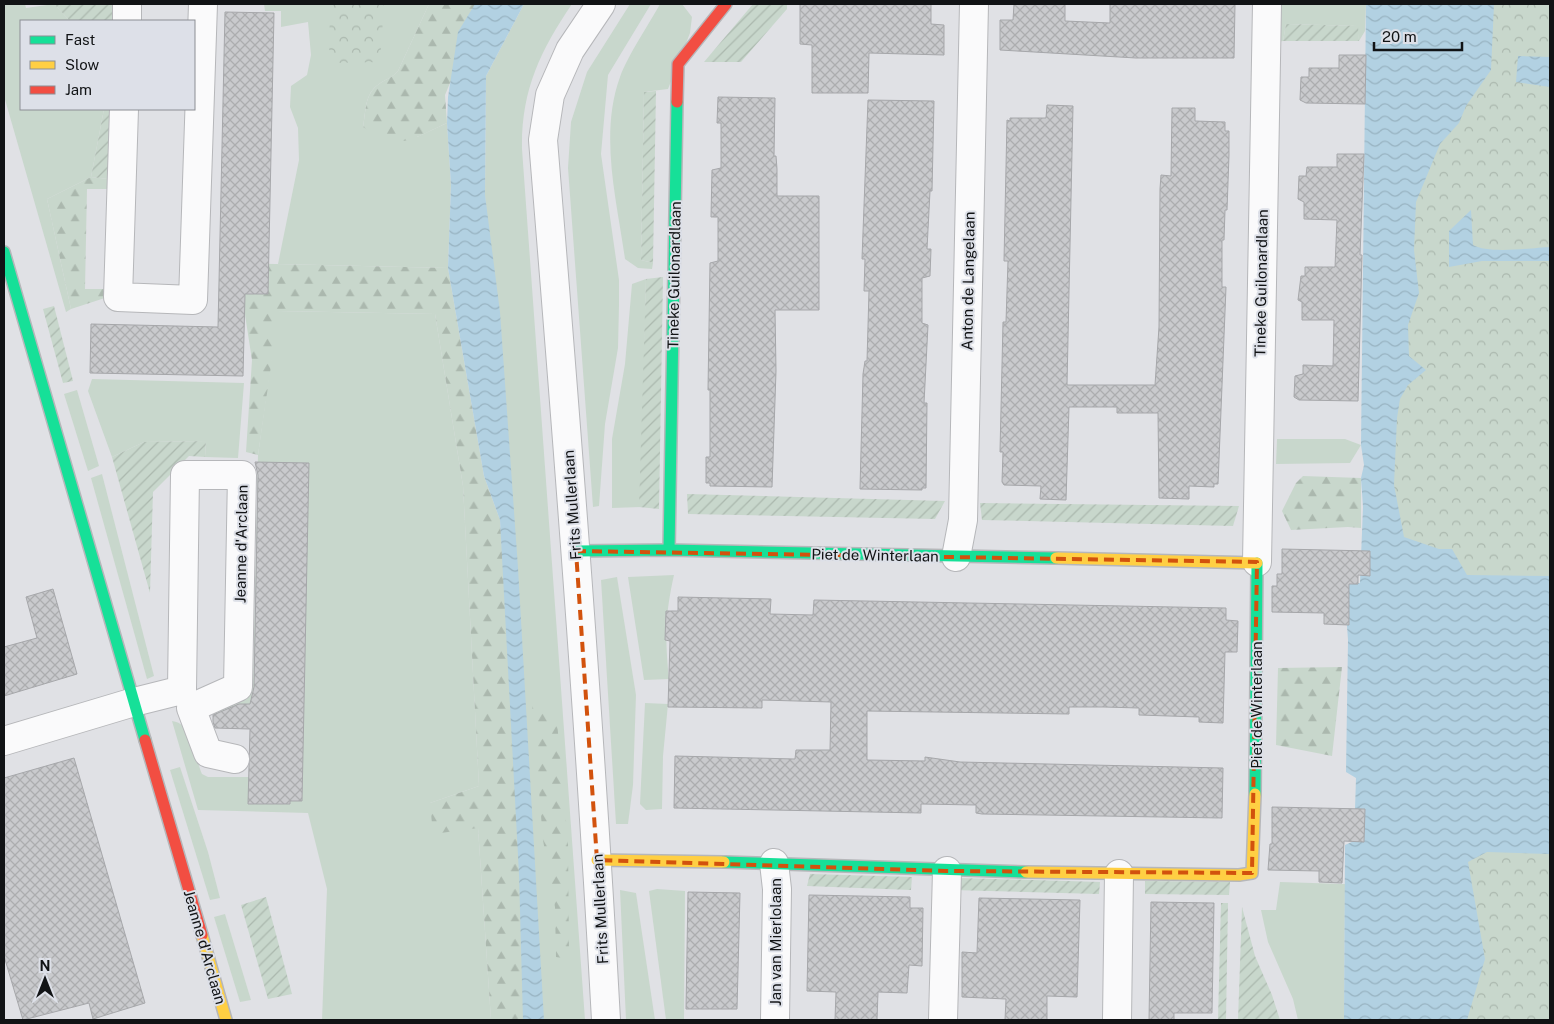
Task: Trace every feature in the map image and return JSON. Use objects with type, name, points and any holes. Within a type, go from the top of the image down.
[{"type":"street","points":[[127,4],[127,20]]},
{"type":"street","points":[[124,110],[118,297],[193,300],[203,4]]},
{"type":"street","name":"Frits Mullerlaan","points":[[601,4],[570,50],[550,95],[543,140],[576,551],[606,1020]]},
{"type":"street","name":"Anton de Langelaan","points":[[956,557],[963,520],[974,4]]},
{"type":"street","name":"Tineke Guilonardlaan","points":[[1257,562],[1267,4]]},
{"type":"street","name":"Tineke Guilonardlaan","points":[[669,550],[678,64],[716,7]]},
{"type":"street","name":"Jeanne d'Arclaan","points":[[5,260],[226,1020]]},
{"type":"street","name":"Jeanne d'Arclaan","points":[[134,702],[187,699],[238,688],[242,475],[185,475],[187,699],[208,753],[235,759]]},
{"type":"street","name":"Piet de Winterlaan","points":[[576,551],[669,550],[1257,562],[1255,832],[1252,873],[1239,875],[947,871],[774,863],[597,860]]},
{"type":"street","points":[[4,742],[134,702]]},
{"type":"street","name":"Jan van Mierlolaan","points":[[774,863],[777,889],[775,1020]]},
{"type":"street","points":[[943,1020],[947,871]]},
{"type":"street","points":[[1116,1020],[1119,874]]},
{"type":"highlighted area","points":[[576,551],[1257,562],[1252,873],[947,871],[597,860]]},
{"type":"green space","points":[[4,4],[25,4],[26,8],[54,4],[69,20],[20,20],[20,110],[104,110],[91,177],[47,199],[71,309],[66,312],[4,96]]},
{"type":"green space","points":[[54,4],[116,4],[116,20],[69,20]]},
{"type":"green space","points":[[264,4],[429,4],[398,71],[374,88],[368,98],[363,127],[417,137],[447,123],[451,185],[448,268],[278,264],[299,160],[298,128],[290,107],[291,86],[307,75],[311,55],[308,22],[281,27],[281,11],[265,11]]},
{"type":"green space","points":[[330,4],[384,4],[380,62],[329,63]]},
{"type":"green space","points":[[429,4],[483,4],[445,95],[447,123],[405,141],[387,139],[363,127],[368,98],[374,88],[398,71]]},
{"type":"green space","points":[[524,4],[572,4],[551,38],[535,72],[525,108],[522,149],[585,1020],[537,1020],[485,195],[486,76]]},
{"type":"green space","points":[[630,4],[651,4],[608,75],[601,154],[619,280],[618,348],[605,424],[599,506],[593,507],[568,168],[571,122],[587,72]]},
{"type":"green space","points":[[660,4],[682,4],[692,17],[690,33],[668,89],[644,92],[641,260],[653,263],[652,269],[638,268],[625,259],[614,191],[610,145],[614,99],[620,77],[633,50]]},
{"type":"green space","points":[[753,4],[787,4],[787,9],[741,62],[704,62]]},
{"type":"green space","points":[[1275,4],[1366,4],[1365,31],[1359,41],[1357,26],[1286,24],[1283,41],[1276,42]]},
{"type":"green space","points":[[1398,4],[1550,4],[1550,1020],[1381,1020]]},
{"type":"green space","points":[[1286,24],[1358,26],[1359,41],[1283,41]]},
{"type":"green space","points":[[656,91],[653,263],[641,260],[644,92]]},
{"type":"green space","points":[[104,110],[116,110],[116,180],[91,177]]},
{"type":"green space","points":[[91,177],[116,180],[115,189],[87,189],[85,289],[111,289],[111,296],[71,309],[47,199]]},
{"type":"green space","points":[[237,263],[448,268],[484,476],[500,520],[537,1020],[491,1020],[478,828],[433,834],[430,803],[479,786],[463,486],[435,314],[279,311],[258,455],[246,452],[252,360]]},
{"type":"green space","points":[[663,277],[659,509],[639,507],[646,279]]},
{"type":"green space","points":[[646,279],[641,507],[612,508],[612,439],[625,364],[632,284]]},
{"type":"green space","points":[[54,306],[73,381],[63,383],[43,309]]},
{"type":"green space","points":[[278,311],[435,314],[463,486],[479,786],[430,803],[478,828],[491,1020],[322,1020],[327,889],[308,813],[198,810],[172,721],[180,723],[185,728],[193,742],[202,774],[208,777],[250,777],[251,717],[214,715],[215,687],[253,688],[258,455]]},
{"type":"green space","points":[[92,379],[244,383],[238,458],[205,457],[206,441],[144,442],[112,457],[88,391]]},
{"type":"green space","points":[[77,390],[99,466],[88,471],[64,394]]},
{"type":"green space","points":[[1277,439],[1345,439],[1361,445],[1350,463],[1276,464]]},
{"type":"green space","points":[[206,441],[205,457],[189,456],[153,492],[150,593],[112,457],[144,442]]},
{"type":"green space","points":[[102,474],[154,676],[147,679],[91,478]]},
{"type":"green space","points":[[1303,476],[1361,478],[1361,528],[1291,530],[1282,511],[1296,483]]},
{"type":"green space","points":[[687,494],[945,501],[935,519],[688,514]]},
{"type":"green space","points":[[980,503],[1239,506],[1233,526],[982,520]]},
{"type":"green space","points":[[674,575],[667,627],[669,679],[644,680],[628,577]]},
{"type":"green space","points":[[617,577],[636,695],[633,785],[628,824],[616,824],[601,580]]},
{"type":"green space","points":[[1342,667],[1332,756],[1276,745],[1278,668]]},
{"type":"green space","points":[[645,703],[668,704],[663,756],[662,809],[646,810],[640,804]]},
{"type":"green space","points":[[532,706],[557,722],[568,842],[569,959],[556,957],[555,907],[543,840]]},
{"type":"green space","points":[[180,767],[208,852],[220,898],[210,900],[170,770]]},
{"type":"green space","points":[[810,874],[912,877],[911,890],[807,886]]},
{"type":"green space","points":[[959,878],[1100,882],[1099,894],[951,890]]},
{"type":"green space","points":[[1145,881],[1230,882],[1229,895],[1145,894]]},
{"type":"green space","points":[[1280,882],[1345,884],[1344,1020],[1298,1020],[1293,999],[1268,942],[1261,910],[1276,910]]},
{"type":"green space","points":[[657,889],[685,891],[684,1020],[666,1020],[649,891]]},
{"type":"green space","points":[[620,890],[636,893],[655,1020],[626,1020]]},
{"type":"green space","points":[[266,897],[292,994],[268,999],[241,905]]},
{"type":"green space","points":[[1221,903],[1228,903],[1226,1020],[1218,1020]]},
{"type":"green space","points":[[1242,907],[1255,956],[1272,995],[1280,1020],[1238,1020]]},
{"type":"green space","points":[[225,914],[251,1000],[240,1002],[214,917]]},
{"type":"water","points":[[475,4],[524,4],[486,76],[485,195],[500,312],[518,568],[544,1020],[523,1020],[519,874],[500,520],[484,476],[448,268],[451,185],[447,123],[448,97],[458,32]]},
{"type":"water","points":[[1366,4],[1494,4],[1491,70],[1466,106],[1459,123],[1440,144],[1416,202],[1414,250],[1419,293],[1408,325],[1409,356],[1426,370],[1408,385],[1400,399],[1397,418],[1394,485],[1404,537],[1439,549],[1452,549],[1467,575],[1550,576],[1550,854],[1487,852],[1468,862],[1485,959],[1467,1020],[1344,1020],[1345,845],[1354,841],[1356,778],[1346,772],[1348,640],[1344,584],[1360,583],[1363,507],[1361,478],[1364,465],[1361,445]]},
{"type":"water","points":[[1518,56],[1550,57],[1550,87],[1516,82]]},
{"type":"water","points":[[1471,210],[1473,245],[1480,248],[1499,250],[1550,247],[1550,261],[1482,261],[1449,267],[1449,231]]},
{"type":"building","points":[[800,4],[931,4],[931,24],[944,25],[944,55],[869,53],[868,93],[812,93],[812,45],[800,44]]},
{"type":"building","points":[[1014,4],[1065,4],[1065,21],[1110,23],[1110,4],[1235,4],[1234,58],[1136,58],[1000,50],[1000,20],[1013,20]]},
{"type":"building","points":[[225,12],[274,13],[268,294],[245,294],[243,376],[90,373],[91,324],[218,327]]},
{"type":"building","points":[[1339,55],[1366,55],[1365,104],[1306,103],[1300,100],[1301,77],[1309,77],[1309,68],[1339,68]]},
{"type":"building","points":[[718,97],[775,98],[774,156],[776,156],[777,169],[777,196],[819,196],[819,310],[775,310],[776,371],[772,487],[710,486],[710,483],[706,483],[706,457],[710,457],[710,390],[708,390],[710,263],[718,261],[718,217],[711,217],[712,170],[721,168],[721,123],[717,123]]},
{"type":"building","points":[[868,100],[934,101],[932,191],[930,191],[927,249],[931,249],[930,276],[922,278],[922,323],[928,325],[924,403],[927,403],[926,488],[922,488],[922,490],[860,489],[863,374],[865,361],[867,361],[869,291],[864,291],[865,259],[862,259]]},
{"type":"building","points":[[1047,105],[1073,106],[1067,385],[1155,385],[1159,327],[1160,189],[1161,175],[1171,176],[1172,108],[1195,108],[1195,121],[1225,122],[1225,131],[1229,131],[1227,210],[1225,210],[1224,240],[1222,240],[1222,287],[1226,287],[1218,484],[1214,484],[1214,487],[1189,486],[1189,499],[1159,498],[1158,413],[1117,413],[1117,407],[1069,407],[1066,500],[1040,499],[1041,486],[1004,485],[1002,482],[1003,452],[1000,452],[1003,322],[1006,322],[1008,261],[1004,261],[1007,120],[1010,121],[1010,118],[1046,118]]},
{"type":"building","points":[[1337,154],[1364,154],[1360,255],[1362,255],[1358,401],[1299,400],[1294,397],[1295,376],[1303,374],[1303,365],[1333,366],[1334,320],[1302,320],[1302,302],[1298,300],[1301,276],[1305,276],[1305,267],[1335,267],[1337,220],[1304,219],[1304,202],[1298,199],[1299,176],[1306,176],[1307,167],[1337,167]]},
{"type":"building","points":[[255,462],[309,463],[302,801],[290,801],[290,804],[248,804],[250,729],[215,728],[213,722],[213,715],[239,704],[250,704],[254,687],[258,475]]},
{"type":"building","points":[[1282,549],[1370,551],[1370,576],[1358,575],[1358,584],[1349,584],[1349,625],[1324,624],[1324,613],[1272,612],[1272,586],[1277,586],[1277,574],[1282,574]]},
{"type":"building","points":[[53,589],[77,674],[4,696],[4,647],[37,638],[26,597]]},
{"type":"building","points":[[678,597],[771,599],[770,614],[813,615],[814,600],[1226,608],[1226,620],[1238,621],[1237,652],[1225,652],[1223,723],[1199,722],[1199,717],[1139,715],[1139,708],[1069,707],[1069,714],[867,711],[867,760],[925,761],[925,757],[960,762],[1223,768],[1222,818],[982,814],[976,813],[976,805],[921,804],[921,813],[674,808],[675,756],[795,759],[796,750],[830,750],[831,702],[762,700],[762,708],[668,707],[670,641],[665,640],[666,611],[678,611]]},
{"type":"building","points":[[74,758],[145,1003],[93,1019],[89,1003],[23,1020],[4,956],[4,778]]},
{"type":"building","points":[[1272,807],[1365,809],[1364,842],[1344,841],[1342,883],[1319,882],[1319,871],[1268,870],[1270,844],[1272,844]]},
{"type":"building","points":[[688,892],[740,893],[737,1009],[686,1009]]},
{"type":"building","points":[[809,895],[910,897],[910,908],[923,908],[922,966],[909,965],[907,993],[878,992],[877,1020],[835,1020],[836,992],[807,991]]},
{"type":"building","points":[[979,898],[1080,900],[1077,997],[1047,996],[1047,1020],[1005,1020],[1006,999],[962,997],[962,952],[977,953]]},
{"type":"building","points":[[1151,902],[1214,903],[1212,1013],[1174,1013],[1174,1020],[1149,1020]]},
{"type":"traffic: fast","points":[[669,550],[677,102]]},
{"type":"traffic: fast","points":[[4,252],[145,740]]},
{"type":"traffic: fast","points":[[576,551],[669,550],[1056,558]]},
{"type":"traffic: fast","points":[[1255,794],[1257,563]]},
{"type":"traffic: fast","points":[[724,862],[1026,872]]},
{"type":"traffic: slow","points":[[1056,558],[1257,563]]},
{"type":"traffic: slow","points":[[1026,872],[1239,875],[1252,873],[1255,794]]},
{"type":"traffic: slow","points":[[597,860],[724,862]]},
{"type":"traffic: slow","points":[[202,935],[226,1020]]},
{"type":"traffic: jam","points":[[677,102],[678,64],[726,4]]},
{"type":"traffic: jam","points":[[145,740],[202,935]]}]
